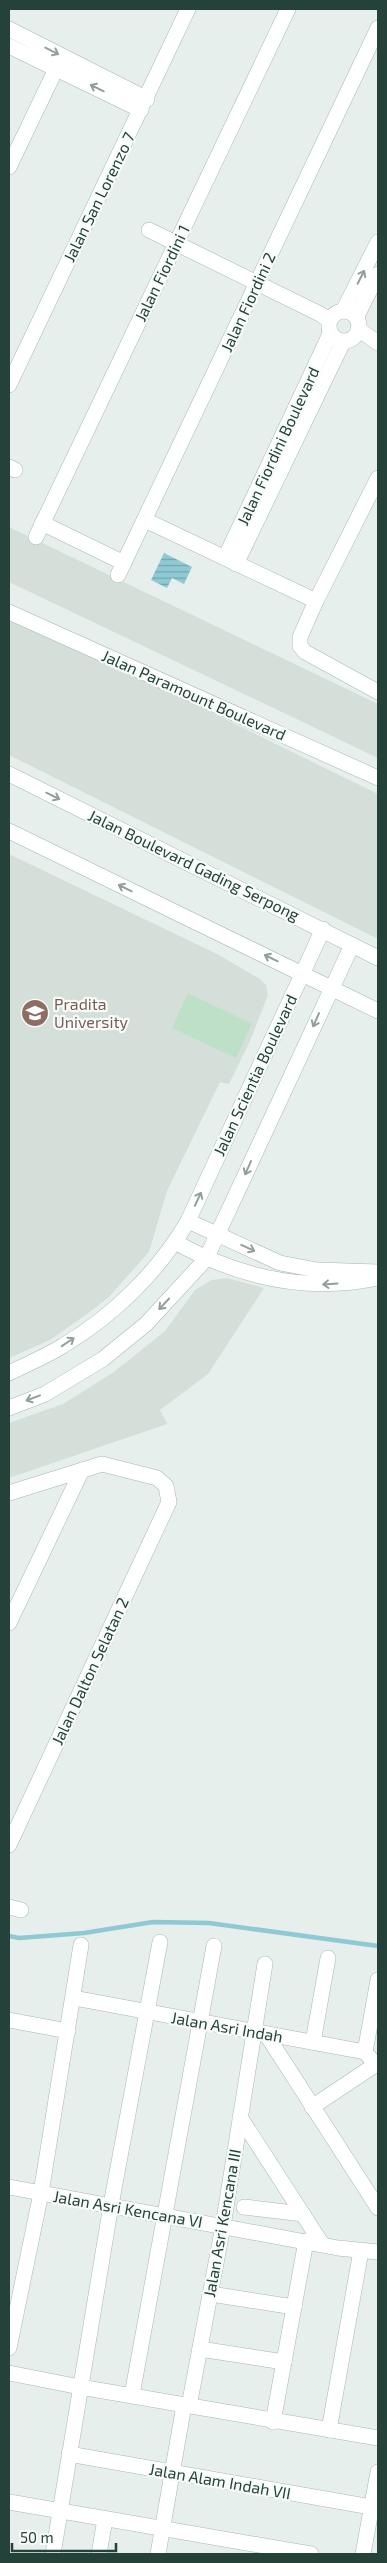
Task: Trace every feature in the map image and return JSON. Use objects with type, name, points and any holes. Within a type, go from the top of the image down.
[{"type":"street","name":"Jalan Fiordini 1","points":[[121,569],[39,530],[288,9]]},
{"type":"street","name":"Jalan San Lorenzo 7","points":[[9,385],[144,104],[185,10]]},
{"type":"street","name":"Jalan Fiordini 2","points":[[121,569],[378,28]]},
{"type":"street","points":[[10,37],[144,104]]},
{"type":"street","points":[[10,37],[56,69],[144,104]]},
{"type":"street","points":[[9,167],[56,69]]},
{"type":"street","points":[[149,230],[375,341]]},
{"type":"street","name":"Jalan Fiordini Boulevard","points":[[231,561],[378,242]]},
{"type":"street","name":"Jalan Fiordini Boulevard","points":[[341,324],[378,274]]},
{"type":"street","points":[[376,686],[305,652],[300,646],[300,637],[378,478]]},
{"type":"street","points":[[145,520],[316,602]]},
{"type":"street","name":"Jalan Paramount Boulevard","points":[[9,612],[378,778]]},
{"type":"street","name":"Jalan Boulevard Gading Serpong","points":[[9,774],[378,958]]},
{"type":"street","points":[[9,832],[378,1011]]},
{"type":"street","name":"Jalan Scientia Boulevard","points":[[9,1372],[64,1346],[123,1304],[176,1242],[188,1221],[323,929]]},
{"type":"street","name":"Jalan Scientia Boulevard","points":[[9,1408],[45,1394],[103,1359],[146,1324],[206,1259],[352,944]]},
{"type":"street","points":[[188,1221],[280,1263],[317,1270],[378,1272]]},
{"type":"street","points":[[176,1242],[206,1259],[276,1281],[316,1285],[378,1278]]},
{"type":"street","name":"Jalan Dalton Selatan 2","points":[[9,1844],[165,1512],[169,1496],[166,1486],[157,1478],[102,1464],[82,1470]]},
{"type":"street","points":[[9,1493],[82,1470]]},
{"type":"street","points":[[9,1623],[82,1470]]},
{"type":"street","points":[[53,2554],[111,2205],[160,1942]]},
{"type":"street","points":[[9,2348],[33,2192],[68,2032],[81,1945]]},
{"type":"street","points":[[132,2395],[214,1946]]},
{"type":"street","points":[[313,2042],[328,1958]]},
{"type":"street","name":"Jalan Asri Kencana III","points":[[158,2554],[211,2294],[240,2117],[258,2033],[265,1964]]},
{"type":"street","points":[[312,2107],[377,2064],[365,2052],[378,1980]]},
{"type":"street","name":"Jalan Asri Indah","points":[[74,1998],[146,2009],[200,2023],[365,2052]]},
{"type":"street","points":[[9,2020],[68,2032]]},
{"type":"street","points":[[258,2033],[312,2107],[378,2208]]},
{"type":"street","points":[[240,2117],[322,2244]]},
{"type":"street","name":"Jalan Asri Kencana VI","points":[[9,2187],[111,2205],[165,2220],[223,2226],[361,2251],[378,2252]]},
{"type":"street","points":[[244,2207],[303,2214]]},
{"type":"street","points":[[274,2417],[306,2241]]},
{"type":"street","points":[[329,2430],[361,2251]]},
{"type":"street","points":[[211,2294],[294,2307]]},
{"type":"street","points":[[200,2349],[284,2362]]},
{"type":"street","points":[[9,2373],[187,2406],[274,2417],[329,2430],[378,2438]]},
{"type":"street","name":"Jalan Alam Indah VII","points":[[69,2454],[173,2474],[371,2507]]},
{"type":"street","points":[[366,2551],[371,2507],[378,2472]]},
{"type":"street","points":[[9,2502],[162,2530],[311,2554]]},
{"type":"street","points":[[99,2554],[105,2519]]},
{"type":"shaded area","points":[[9,527],[378,704],[378,758],[9,582]]},
{"type":"shaded area","points":[[9,613],[378,794],[378,939],[9,755]]},
{"type":"shaded area","points":[[9,854],[219,955],[260,979],[266,985],[268,995],[250,1041],[229,1084],[220,1082],[167,1191],[149,1252],[108,1298],[87,1314],[50,1340],[9,1358]]},
{"type":"shaded area","points":[[227,1278],[264,1288],[208,1374],[160,1410],[167,1424],[9,1478],[9,1423],[63,1404],[114,1372],[165,1331],[195,1290],[212,1280]]},
{"type":"green space","points":[[188,993],[252,1024],[236,1058],[172,1028]]},
{"type":"water","points":[[164,553],[192,567],[184,584],[172,578],[167,588],[151,580]]},
{"type":"waterway","points":[[9,1936],[19,1938],[84,1933],[153,1922],[209,1923],[378,1946]]},
{"type":"place","name":"Pradita University","points":[[35,1013]]}]
